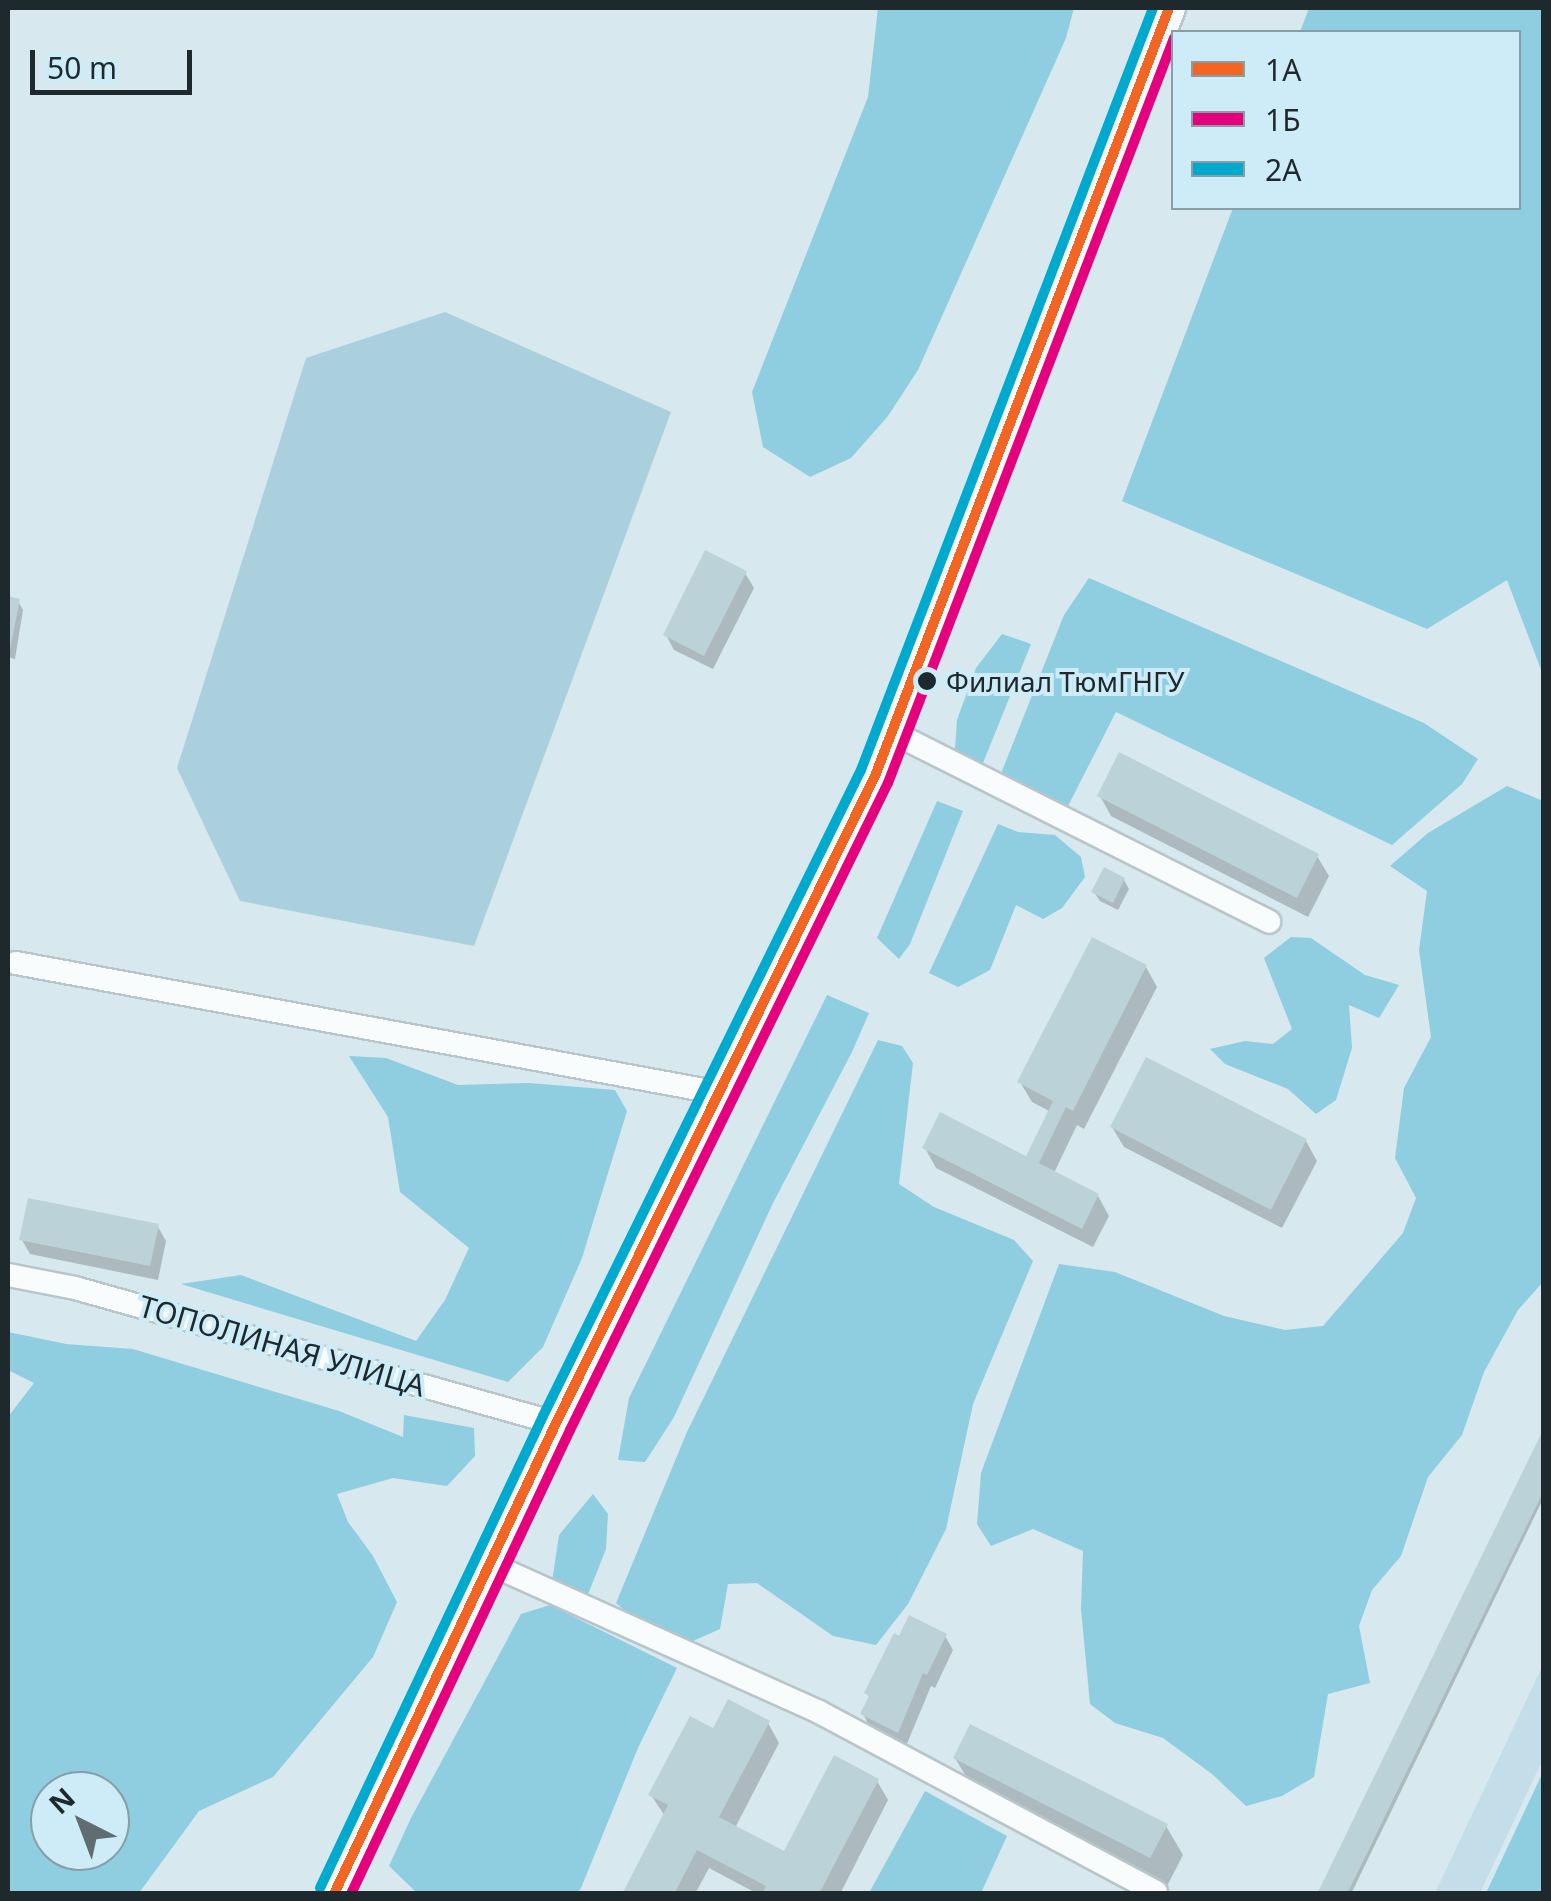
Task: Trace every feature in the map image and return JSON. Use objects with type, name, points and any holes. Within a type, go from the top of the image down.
[{"type":"main road","points":[[334,1894],[556,1423],[894,733],[1170,8]]},
{"type":"street","points":[[894,733],[1270,922]]},
{"type":"street","points":[[16,963],[720,1093]]},
{"type":"street","name":"ТОПОЛИНАЯ УЛИЦА","points":[[8,1275],[75,1288],[556,1423]]},
{"type":"street","points":[[490,1564],[819,1712],[1156,1892]]},
{"type":"shaded area","points":[[878,8],[1074,8],[1066,38],[918,370],[888,416],[851,458],[810,477],[763,447],[752,392],[868,97]]},
{"type":"shaded area","points":[[1309,8],[1543,8],[1543,675],[1507,580],[1427,629],[1122,501],[1232,210],[1521,210],[1521,30],[1301,30]]},
{"type":"shaded area","points":[[445,312],[671,412],[474,946],[240,901],[177,768],[306,358]]},
{"type":"shaded area","points":[[1089,578],[1424,723],[1478,759],[1462,784],[1392,845],[1116,712],[1068,806],[1000,776],[1064,615]]},
{"type":"shaded area","points":[[1002,634],[1031,644],[979,773],[955,749],[957,720],[976,668]]},
{"type":"shaded area","points":[[1507,786],[1543,801],[1543,1282],[1518,1310],[1484,1372],[1462,1435],[1428,1477],[1401,1556],[1372,1590],[1359,1626],[1370,1683],[1328,1694],[1314,1777],[1282,1796],[1246,1806],[1212,1774],[1163,1738],[1115,1723],[1090,1704],[1081,1609],[1083,1551],[1033,1529],[991,1546],[977,1524],[981,1473],[1059,1264],[1115,1272],[1224,1316],[1285,1330],[1323,1326],[1403,1233],[1416,1198],[1395,1158],[1404,1088],[1431,1037],[1419,950],[1427,891],[1390,866],[1428,833]]},
{"type":"shaded area","points":[[937,801],[963,811],[910,944],[899,959],[877,938]]},
{"type":"shaded area","points":[[998,824],[1018,832],[1055,835],[1081,857],[1085,877],[1062,908],[1043,919],[1016,905],[990,970],[958,987],[929,973]]},
{"type":"shaded area","points":[[1291,937],[1311,938],[1365,975],[1399,985],[1379,1018],[1349,1005],[1352,1048],[1336,1100],[1316,1114],[1288,1089],[1225,1064],[1210,1049],[1245,1041],[1273,1044],[1292,1029],[1264,958]]},
{"type":"shaded area","points":[[827,995],[869,1013],[852,1052],[773,1203],[674,1417],[645,1462],[618,1460],[629,1398]]},
{"type":"shaded area","points":[[878,1040],[902,1046],[913,1063],[899,1184],[934,1207],[1014,1240],[1033,1261],[973,1404],[946,1529],[908,1604],[876,1645],[833,1636],[757,1583],[728,1584],[720,1629],[693,1641],[646,1629],[616,1603],[687,1432]]},
{"type":"shaded area","points":[[349,1056],[386,1058],[458,1085],[529,1083],[615,1090],[627,1111],[582,1258],[543,1347],[508,1382],[181,1284],[241,1275],[416,1341],[445,1300],[469,1248],[400,1192],[388,1117]]},
{"type":"shaded area","points":[[8,1332],[66,1344],[133,1349],[339,1411],[403,1437],[404,1415],[474,1428],[475,1456],[447,1486],[393,1478],[337,1494],[348,1522],[373,1556],[397,1602],[373,1657],[273,1777],[199,1811],[139,1893],[8,1893],[8,1417],[34,1383],[8,1370]]},
{"type":"shaded area","points":[[593,1494],[608,1514],[606,1549],[585,1602],[551,1589],[559,1535]]},
{"type":"shaded area","points":[[550,1605],[677,1668],[638,1748],[581,1888],[577,1894],[415,1891],[389,1866],[411,1818],[521,1614]]},
{"type":"shaded area","points":[[1543,1665],[1543,1759],[1480,1893],[1435,1893]]},
{"type":"shaded area","points":[[1543,1772],[1543,1893],[1486,1893]]},
{"type":"shaded area","points":[[925,1791],[1007,1836],[981,1893],[869,1893]]},
{"type":"building","points":[[705,550],[747,571],[704,656],[663,635]]},
{"type":"building","points":[[8,596],[20,599],[9,655],[8,655]]},
{"type":"building","points":[[1119,752],[1319,854],[1297,898],[1097,796]]},
{"type":"building","points":[[1104,867],[1125,878],[1113,903],[1091,892]]},
{"type":"building","points":[[1092,937],[1147,965],[1073,1111],[1066,1107],[1039,1163],[1099,1194],[1082,1229],[922,1148],[940,1112],[1026,1156],[1053,1101],[1017,1082]]},
{"type":"building","points":[[1146,1057],[1307,1139],[1271,1210],[1110,1127]]},
{"type":"building","points":[[28,1198],[159,1224],[150,1266],[19,1240]]},
{"type":"building","points":[[1544,1428],[1544,1490],[1347,1894],[1317,1894]]},
{"type":"building","points":[[909,1615],[947,1634],[927,1675],[923,1673],[898,1733],[860,1714],[869,1696],[864,1693],[894,1633],[899,1636]]},
{"type":"building","points":[[728,1699],[770,1721],[719,1817],[784,1851],[834,1755],[879,1779],[819,1894],[762,1894],[766,1886],[697,1850],[674,1894],[622,1894],[668,1805],[648,1795],[690,1716],[713,1728]]},
{"type":"building","points":[[970,1724],[1168,1824],[1150,1858],[953,1758]]},
{"type":"transit line","name":"2А","points":[[320,1888],[543,1416],[861,770],[1153,8]]},
{"type":"transit line","name":"1А","points":[[334,1894],[556,1423],[875,776],[1169,8]]},
{"type":"transit line","name":"1Б","points":[[351,1894],[570,1430],[888,783],[1171,46]]},
{"type":"place","name":"Филиал ТюмГНГУ","points":[[927,681]]}]
